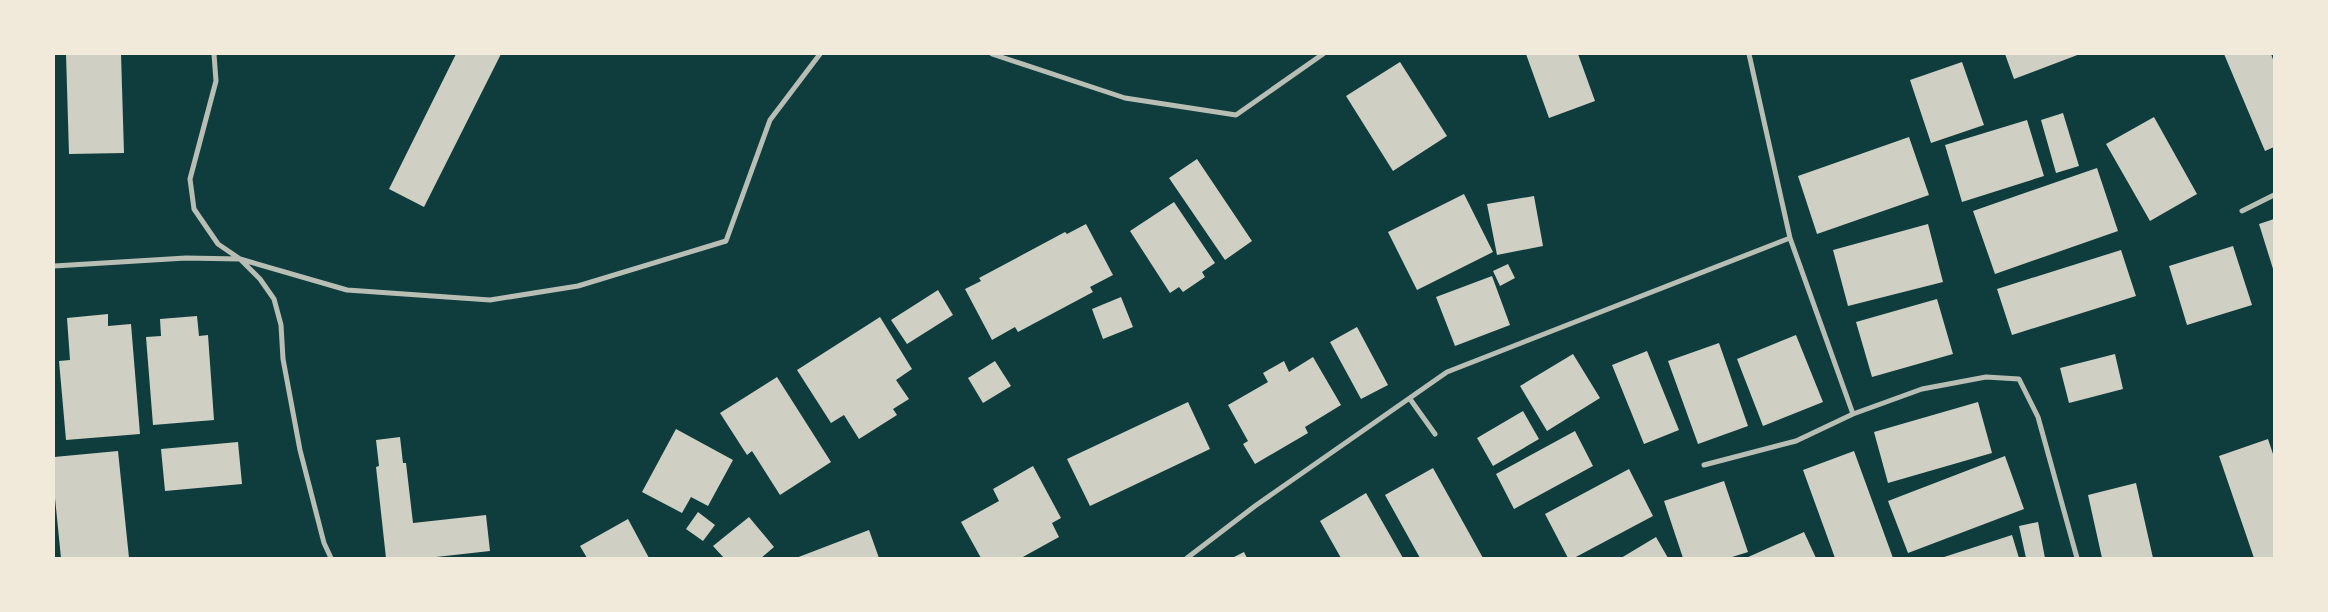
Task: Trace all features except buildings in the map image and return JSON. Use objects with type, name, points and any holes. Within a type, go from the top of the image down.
[{"type":"street","points":[[214,54],[216,81],[190,179],[194,209],[218,244],[240,259],[260,279],[274,299],[281,325],[283,359],[300,450],[324,543],[331,558]]},
{"type":"street","points":[[54,266],[186,258],[240,259],[346,290],[490,300],[578,286],[726,241],[770,120],[820,54]]},
{"type":"street","points":[[992,54],[1125,98],[1236,115],[1323,54]]},
{"type":"street","points":[[1749,54],[1790,238],[1853,414]]},
{"type":"street","points":[[2242,211],[2274,194]]},
{"type":"street","points":[[1187,558],[1255,506],[1448,372],[1790,238]]},
{"type":"street","points":[[1704,465],[1796,442],[1853,414],[1922,389],[1986,377],[2019,379],[2038,417],[2077,558]]},
{"type":"street","points":[[1410,399],[1435,434]]}]
